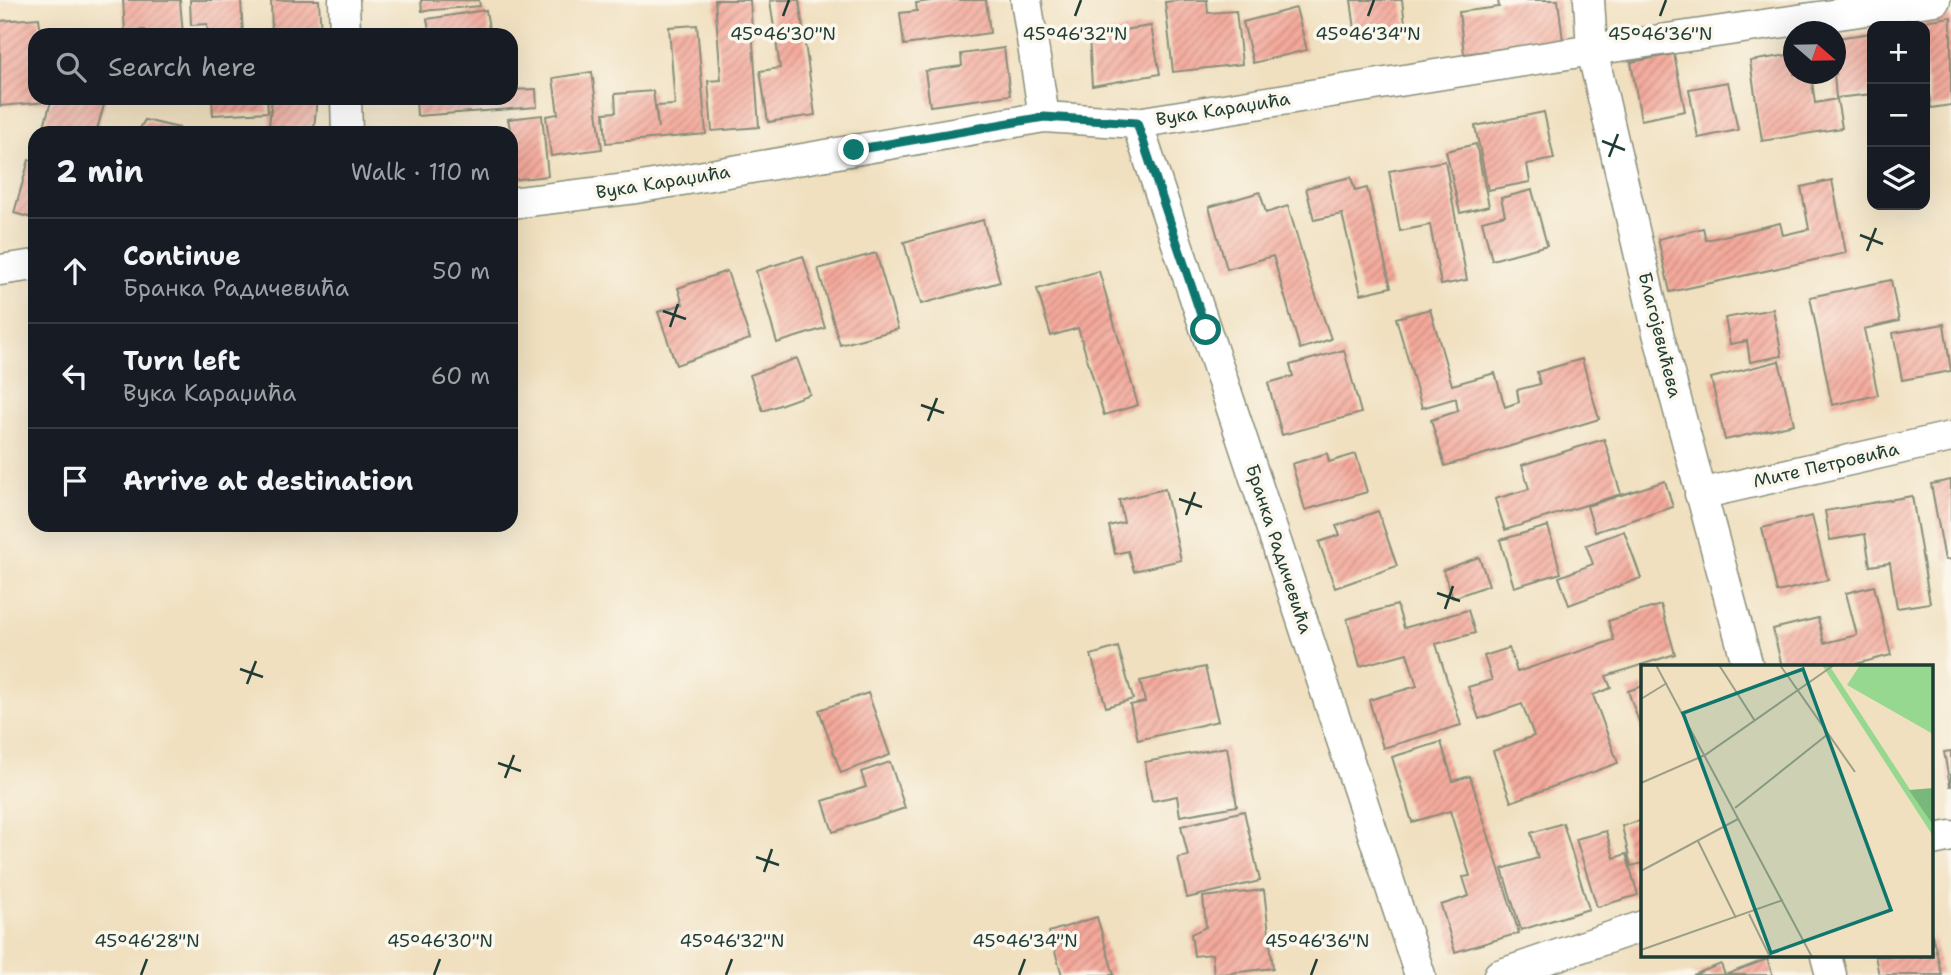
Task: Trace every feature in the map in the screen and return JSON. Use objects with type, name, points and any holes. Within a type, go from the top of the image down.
[{"type":"street","points":[[344,0],[345,28]]},
{"type":"street","points":[[1026,0],[1044,117]]},
{"type":"street","name":"Благојевићева","points":[[1589,0],[1592,50],[1658,333],[1747,665]]},
{"type":"street","name":"Вука Караџића","points":[[518,202],[636,188],[1044,117],[1137,123],[1592,50],[1935,0]]},
{"type":"street","points":[[346,105],[347,126]]},
{"type":"street","name":"Бранка Радичевића","points":[[1137,123],[1420,975]]},
{"type":"street","points":[[0,270],[28,266]]},
{"type":"street","name":"Мите Петровића","points":[[1700,494],[1951,437]]},
{"type":"street","points":[[1500,975],[1641,927]]},
{"type":"street","points":[[1827,958],[1831,975]]},
{"type":"building","points":[[123,0],[180,0],[182,28],[125,28]]},
{"type":"building","points":[[190,0],[241,0],[243,28],[191,25]]},
{"type":"building","points":[[271,0],[319,0],[321,28],[272,28]]},
{"type":"building","points":[[421,0],[479,0],[480,6],[422,11]]},
{"type":"building","points":[[715,0],[750,0],[759,127],[712,131],[708,81],[721,80]]},
{"type":"building","points":[[799,0],[815,115],[768,122],[760,71],[780,68],[770,1]]},
{"type":"building","points":[[986,0],[990,33],[904,45],[900,13],[917,11],[916,3]]},
{"type":"building","points":[[1207,0],[1208,13],[1236,11],[1242,64],[1173,72],[1165,2]]},
{"type":"building","points":[[1351,0],[1402,0],[1406,31],[1356,37]]},
{"type":"building","points":[[1498,0],[1558,0],[1563,41],[1464,54],[1459,12],[1499,7]]},
{"type":"building","points":[[1296,8],[1307,50],[1253,63],[1243,22]]},
{"type":"building","points":[[486,10],[489,28],[429,28],[427,19]]},
{"type":"building","points":[[1951,17],[1951,105],[1931,108],[1930,21],[1924,21]]},
{"type":"building","points":[[39,18],[40,28],[28,28],[28,104],[0,106],[0,21]]},
{"type":"building","points":[[697,25],[706,134],[606,143],[604,113],[616,112],[615,94],[653,91],[658,128],[656,106],[675,105],[669,27]]},
{"type":"building","points":[[1151,26],[1160,74],[1092,86],[1089,35]]},
{"type":"building","points":[[1867,34],[1867,95],[1836,98],[1835,84],[1846,84],[1846,37]]},
{"type":"building","points":[[1004,48],[1010,95],[930,106],[925,71],[962,66],[961,54]]},
{"type":"building","points":[[1674,54],[1685,111],[1641,120],[1631,62]]},
{"type":"building","points":[[1783,56],[1783,84],[1812,84],[1815,103],[1837,99],[1842,128],[1762,141],[1750,61]]},
{"type":"building","points":[[592,72],[602,149],[551,156],[546,116],[558,114],[553,78]]},
{"type":"building","points":[[1728,82],[1738,130],[1698,138],[1689,89]]},
{"type":"building","points":[[536,89],[537,107],[417,116],[416,105],[518,105],[518,90]]},
{"type":"building","points":[[50,105],[104,105],[98,126],[44,126]]},
{"type":"building","points":[[212,105],[268,105],[268,112],[213,115]]},
{"type":"building","points":[[271,105],[316,105],[314,126],[269,126]]},
{"type":"building","points":[[1544,112],[1554,159],[1527,164],[1530,182],[1488,190],[1475,126]]},
{"type":"building","points":[[542,115],[548,176],[518,179],[518,126],[510,126],[508,119]]},
{"type":"building","points":[[145,120],[170,126],[141,126]]},
{"type":"building","points":[[1476,144],[1489,206],[1460,213],[1446,151]]},
{"type":"building","points":[[1445,161],[1467,280],[1441,285],[1430,225],[1400,231],[1389,171]]},
{"type":"building","points":[[28,164],[28,217],[14,213]]},
{"type":"building","points":[[1351,177],[1355,191],[1367,188],[1391,287],[1361,294],[1342,214],[1314,220],[1306,188]]},
{"type":"building","points":[[1832,180],[1846,253],[1670,292],[1658,239],[1703,228],[1706,240],[1780,223],[1783,235],[1809,229],[1801,187]]},
{"type":"building","points":[[1532,190],[1547,245],[1492,260],[1482,221],[1505,215],[1501,198]]},
{"type":"building","points":[[1260,192],[1266,213],[1288,206],[1331,339],[1300,349],[1273,256],[1227,269],[1209,207]]},
{"type":"building","points":[[983,220],[1000,282],[921,304],[904,242]]},
{"type":"building","points":[[876,253],[898,329],[840,345],[818,269]]},
{"type":"building","points":[[803,256],[825,328],[777,343],[756,271]]},
{"type":"building","points":[[727,271],[750,339],[676,365],[658,312],[683,304],[678,288]]},
{"type":"building","points":[[1099,271],[1138,405],[1104,415],[1078,328],[1051,336],[1037,289]]},
{"type":"building","points":[[1891,280],[1899,321],[1864,329],[1878,395],[1832,405],[1810,297]]},
{"type":"building","points":[[1430,309],[1452,385],[1495,373],[1505,407],[1519,402],[1517,390],[1540,384],[1537,372],[1582,359],[1599,419],[1445,466],[1431,420],[1458,411],[1456,398],[1422,408],[1396,318]]},
{"type":"building","points":[[1773,309],[1782,356],[1750,362],[1747,341],[1730,344],[1725,318]]},
{"type":"building","points":[[1944,324],[1951,371],[1902,380],[1893,333]]},
{"type":"building","points":[[1344,350],[1361,413],[1282,435],[1268,383],[1293,376],[1290,365]]},
{"type":"building","points":[[797,358],[810,394],[763,411],[750,375]]},
{"type":"building","points":[[1779,361],[1794,424],[1725,440],[1711,378]]},
{"type":"building","points":[[1604,439],[1621,494],[1505,530],[1495,499],[1529,489],[1522,465]]},
{"type":"building","points":[[1327,453],[1329,462],[1356,454],[1367,492],[1305,510],[1292,464]]},
{"type":"building","points":[[1951,480],[1951,559],[1945,560],[1931,484]]},
{"type":"building","points":[[1665,481],[1673,507],[1595,532],[1587,506]]},
{"type":"building","points":[[1165,489],[1181,560],[1134,571],[1128,551],[1115,554],[1109,526],[1124,522],[1119,500]]},
{"type":"building","points":[[1912,496],[1930,603],[1897,608],[1890,563],[1870,566],[1865,534],[1830,540],[1825,511]]},
{"type":"building","points":[[1378,511],[1397,566],[1335,588],[1319,542],[1340,535],[1336,526]]},
{"type":"building","points":[[1812,516],[1828,580],[1777,592],[1762,528]]},
{"type":"building","points":[[1548,526],[1561,573],[1514,587],[1500,540]]},
{"type":"building","points":[[1624,531],[1641,578],[1569,605],[1559,577],[1593,564],[1586,545]]},
{"type":"building","points":[[1479,557],[1489,585],[1453,598],[1443,570]]},
{"type":"building","points":[[1874,586],[1891,655],[1852,665],[1782,665],[1773,629],[1818,618],[1824,643],[1857,635],[1846,593]]},
{"type":"building","points":[[1397,605],[1404,628],[1468,610],[1475,633],[1436,644],[1461,725],[1383,748],[1369,700],[1417,686],[1407,653],[1360,666],[1347,619]]},
{"type":"building","points":[[1661,605],[1675,654],[1606,676],[1611,688],[1593,695],[1618,763],[1511,802],[1493,751],[1534,736],[1522,704],[1479,719],[1468,687],[1492,680],[1484,656],[1509,648],[1517,672],[1614,640],[1608,621]]},
{"type":"building","points":[[1118,647],[1133,699],[1106,707],[1091,655]]},
{"type":"building","points":[[1205,667],[1218,721],[1138,740],[1130,705],[1145,702],[1140,681]]},
{"type":"building","points":[[1641,687],[1641,727],[1628,691]]},
{"type":"building","points":[[868,693],[890,755],[841,773],[819,710]]},
{"type":"building","points":[[1441,742],[1453,781],[1470,776],[1519,933],[1455,952],[1441,905],[1469,896],[1463,877],[1470,876],[1450,811],[1412,822],[1392,757]]},
{"type":"building","points":[[1227,747],[1237,806],[1180,816],[1177,796],[1152,801],[1145,762]]},
{"type":"building","points":[[1951,751],[1951,786],[1950,786],[1944,752]]},
{"type":"building","points":[[890,762],[905,808],[833,832],[823,801],[866,787],[861,772]]},
{"type":"building","points":[[1244,811],[1260,881],[1187,898],[1178,858],[1188,856],[1181,826]]},
{"type":"building","points":[[1641,821],[1641,864],[1631,866],[1622,826]]},
{"type":"building","points":[[1563,823],[1589,909],[1521,930],[1502,869],[1538,858],[1531,833]]},
{"type":"building","points":[[1606,831],[1614,858],[1626,854],[1638,895],[1597,907],[1576,839]]},
{"type":"building","points":[[1264,890],[1273,968],[1214,975],[1212,954],[1194,956],[1191,934],[1206,927],[1203,897]]},
{"type":"building","points":[[1097,917],[1114,975],[1062,975],[1049,932]]},
{"type":"building","points":[[1934,942],[1942,975],[1879,975],[1875,958],[1934,958]]},
{"type":"building","points":[[1767,959],[1773,975],[1725,975]]},
{"type":"building","points":[[1721,964],[1725,975],[1693,975]]},
{"type":"route","points":[[854,150],[1044,117],[1137,123],[1206,330]]}]
